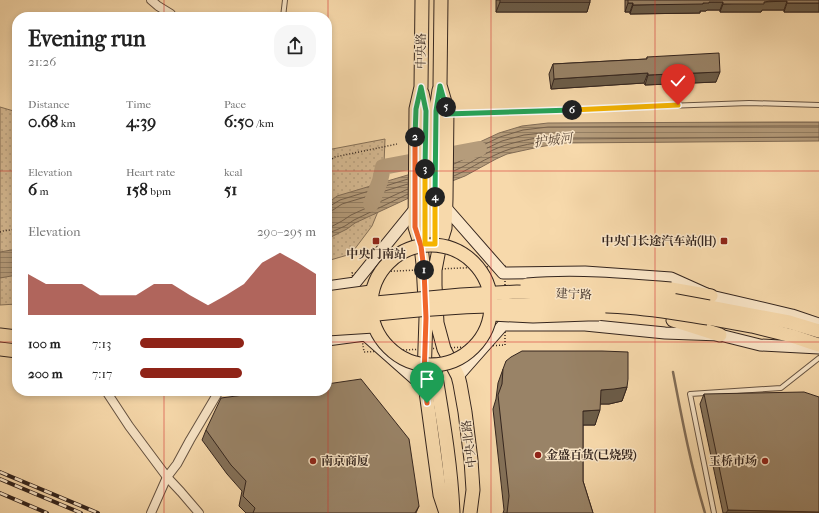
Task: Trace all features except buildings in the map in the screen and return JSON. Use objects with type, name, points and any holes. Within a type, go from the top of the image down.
[{"type":"main road","name":"中央路","points":[[422,0],[421,87],[431,136],[446,184],[445,228],[435,270],[437,323],[444,349],[458,376]]},
{"type":"main road","name":"中央路","points":[[426,388],[424,377],[426,318],[424,264],[421,246],[415,227],[415,185],[431,136],[446,114],[440,86],[440,0]]},
{"type":"main road","points":[[430,244],[431,136],[440,86]]},
{"type":"main road","points":[[446,208],[503,273],[585,272],[671,278],[709,307]]},
{"type":"main road","points":[[332,286],[355,283],[415,209]]},
{"type":"main road","points":[[430,244],[453,248],[469,257],[482,271],[489,288],[492,301],[491,314],[486,330],[477,344],[465,354],[450,362],[434,365],[415,363],[398,355],[384,342],[374,326],[370,309],[371,292],[378,275],[390,260],[406,249],[430,244]]},
{"type":"main road","points":[[489,288],[560,284],[671,289],[709,307]]},
{"type":"main road","points":[[332,297],[371,292]]},
{"type":"main road","name":"建宁路","points":[[332,309],[365,304],[453,295],[517,292],[632,296],[671,300],[709,307],[789,322],[819,331]]},
{"type":"main road","name":"建宁路","points":[[332,319],[454,307],[517,304],[587,305],[644,308],[709,307],[792,315],[819,324]]},
{"type":"main road","name":"建宁路","points":[[709,307],[752,326],[792,336],[819,345]]},
{"type":"main road","points":[[491,314],[533,316],[588,314],[673,320],[720,335],[760,345],[819,348]]},
{"type":"main road","points":[[458,376],[503,325],[585,325],[665,333],[720,335]]},
{"type":"main road","points":[[332,329],[374,326]]},
{"type":"main road","points":[[0,335],[12,336]]},
{"type":"main road","points":[[332,339],[365,335],[426,388],[440,495],[446,513]]},
{"type":"main road","points":[[0,349],[12,350]]},
{"type":"main road","points":[[0,356],[12,358]]},
{"type":"main road","points":[[450,362],[466,492],[467,513]]},
{"type":"main road","points":[[434,365],[452,493],[452,513]]},
{"type":"main road","name":"中央北路","points":[[458,376],[465,412],[471,460],[473,490],[470,513]]},
{"type":"street","points":[[151,0],[168,12]]},
{"type":"street","points":[[109,396],[129,426],[167,477],[199,513]]},
{"type":"street","points":[[151,513],[167,477],[216,396]]},
{"type":"lane","points":[[284,12],[285,0]]},
{"type":"lane","points":[[446,114],[749,103],[819,105]]},
{"type":"lane","points":[[714,513],[690,394],[781,388],[819,358]]},
{"type":"path","points":[[332,159],[336,157],[397,144]]},
{"type":"path","points":[[0,232],[12,230]]},
{"type":"shaded area","points":[[0,107],[12,111],[12,304],[0,305]]},
{"type":"shaded area","points":[[385,139],[384,164],[388,169],[384,175],[379,209],[372,226],[351,254],[332,260],[332,149]]},
{"type":"water","points":[[819,122],[819,141],[562,143],[539,147],[507,154],[465,176],[411,197],[355,223],[332,236],[332,200],[337,196],[411,174],[499,133],[522,126],[548,123]]},
{"type":"water","points":[[12,250],[12,276],[0,278],[0,252]]},
{"type":"waterway","name":"护城河","points":[[371,204],[380,181],[383,167],[479,149]]},
{"type":"waterway","points":[[673,372],[691,461],[705,513]]},
{"type":"railway","points":[[0,472],[98,513]]},
{"type":"railway","points":[[0,479],[81,513]]},
{"type":"railway","points":[[0,493],[47,513]]},
{"type":"place","name":"中央门南站","points":[[376,241]]},
{"type":"place","name":"中央门长途汽车站(旧)","points":[[724,241]]},
{"type":"place","name":"金盛百货(已烧毁)","points":[[538,455]]},
{"type":"place","name":"南京商厦","points":[[313,461]]},
{"type":"place","name":"玉桥市场","points":[[765,461]]},
{"type":"route","points":[[427,403],[424,377],[426,349],[424,264],[421,246],[415,227],[416,109],[421,87],[426,111],[425,244],[435,244],[435,138],[436,111],[440,86],[446,114],[678,105]]}]
